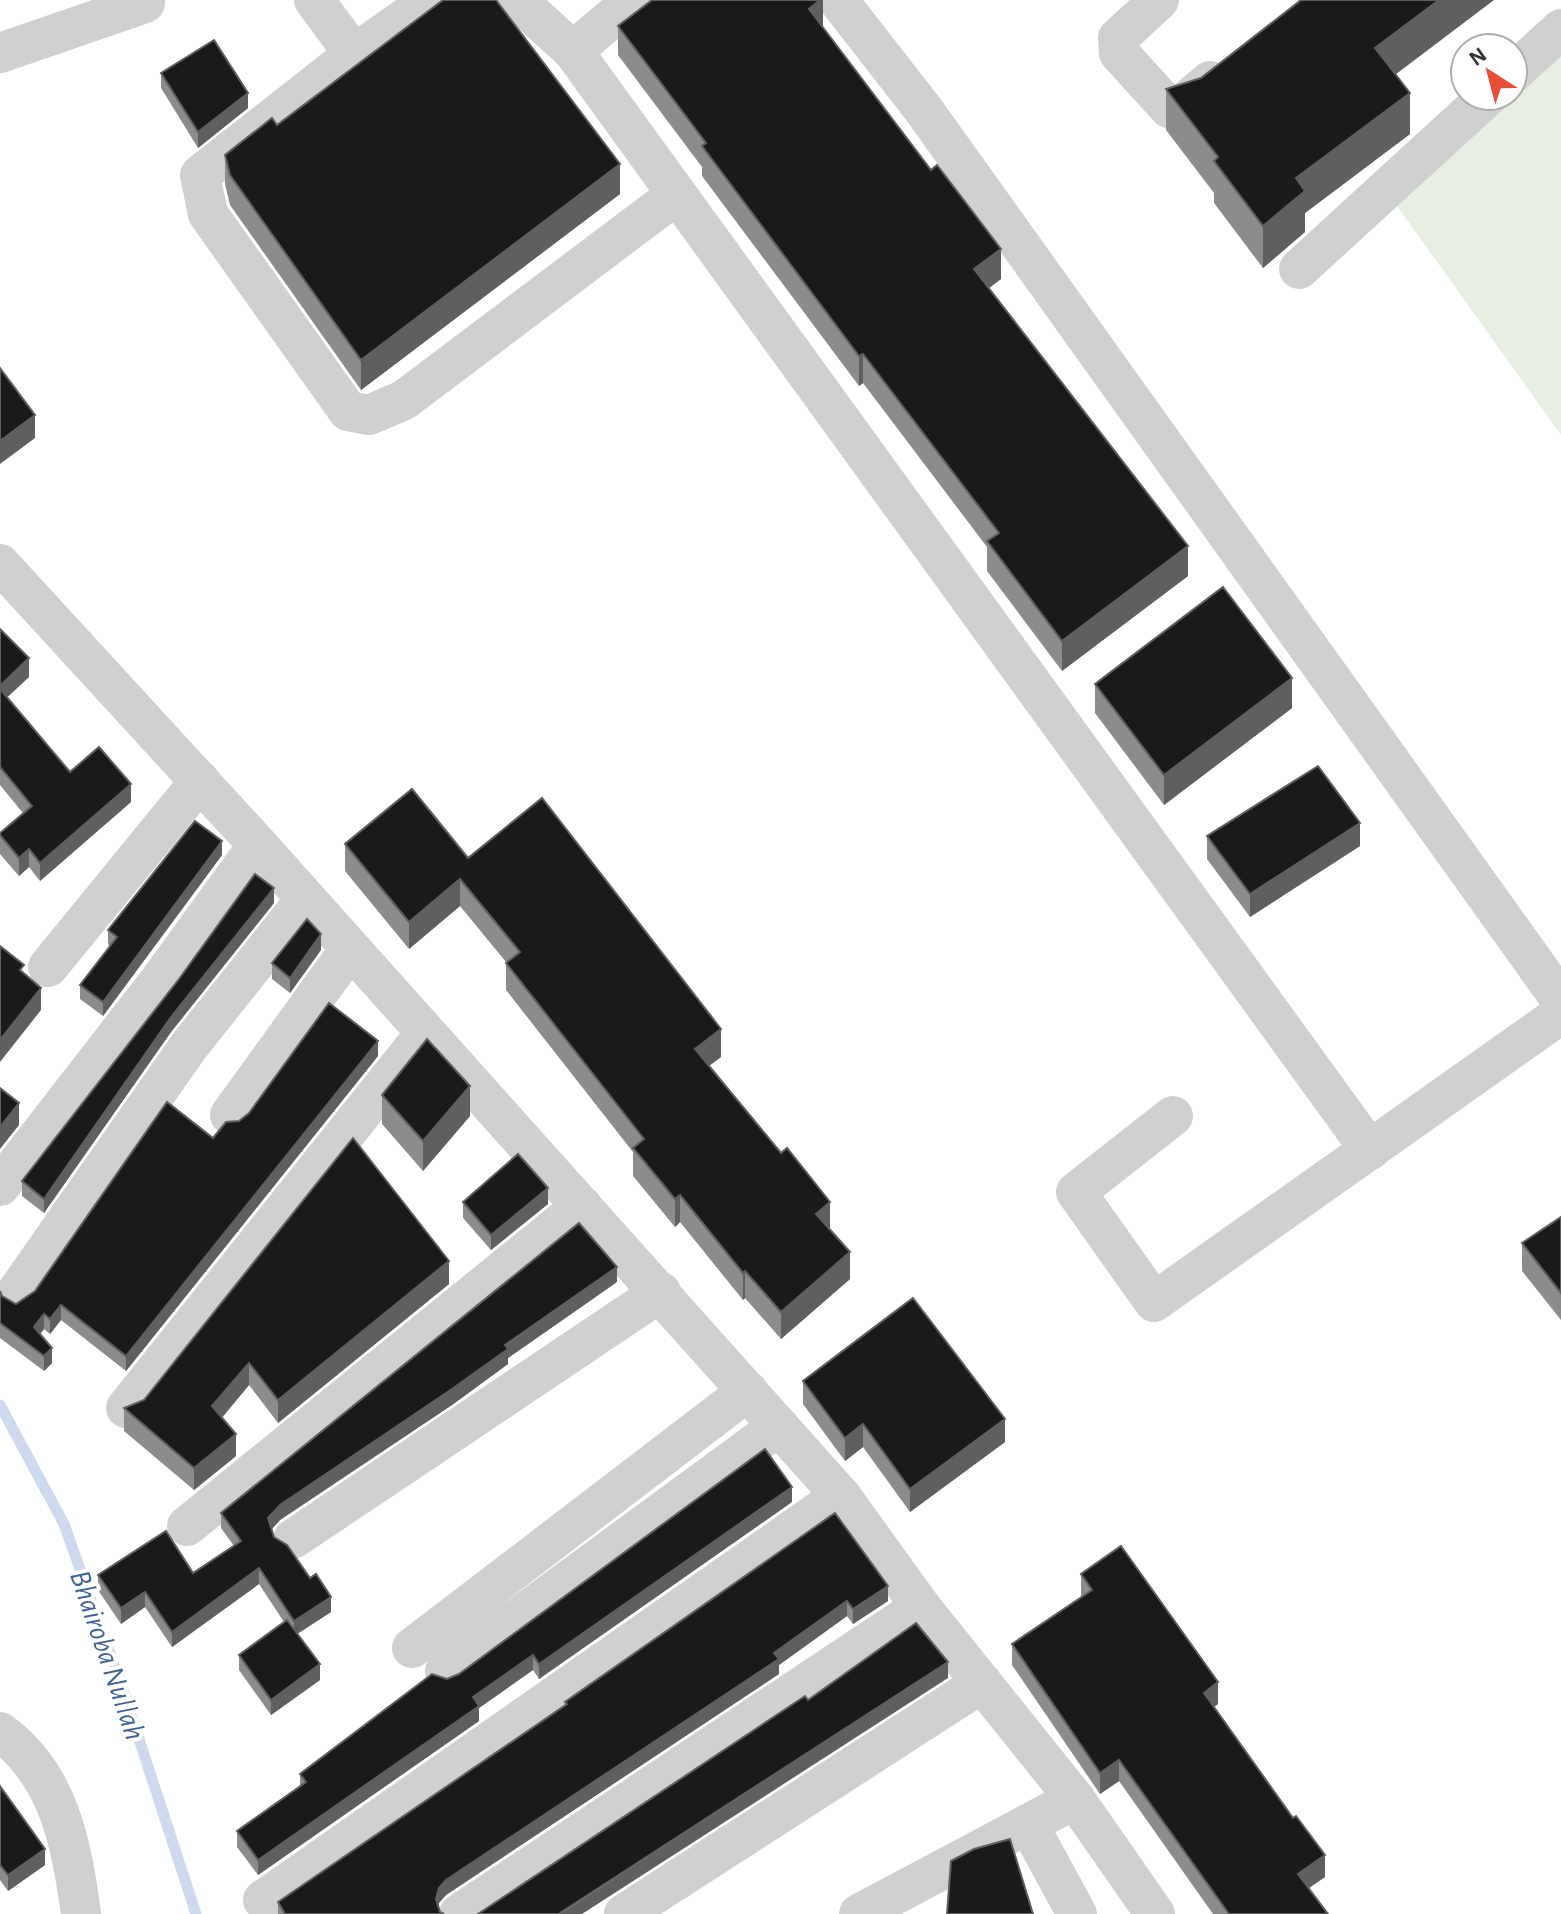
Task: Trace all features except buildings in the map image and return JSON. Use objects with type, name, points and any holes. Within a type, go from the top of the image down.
[{"type":"street","points":[[314,0],[354,54]]},
{"type":"street","points":[[431,0],[354,54],[200,175],[208,214],[348,411],[369,415],[404,400],[676,195]]},
{"type":"street","points":[[517,0],[573,51],[1370,1150]]},
{"type":"street","points":[[573,51],[633,0]]},
{"type":"street","points":[[838,0],[923,109],[1561,1000]]},
{"type":"street","points":[[1159,0],[1125,30],[1117,46],[1119,53],[1162,104],[1179,107],[1233,61]]},
{"type":"street","points":[[0,53],[145,3]]},
{"type":"street","points":[[1529,58],[1561,29]]},
{"type":"street","points":[[1299,269],[1471,112]]},
{"type":"street","points":[[0,564],[258,845],[841,1496],[921,1607],[1075,1799],[1137,1907]]},
{"type":"street","points":[[48,967],[200,781]]},
{"type":"street","points":[[0,1186],[160,980],[258,845]]},
{"type":"street","points":[[16,1293],[189,1046],[306,899]]},
{"type":"street","points":[[230,1115],[350,949]]},
{"type":"street","points":[[1173,1116],[1076,1192],[1154,1302],[1561,1014]]},
{"type":"street","points":[[126,1408],[425,1034]]},
{"type":"street","points":[[187,1526],[582,1206]]},
{"type":"street","points":[[293,1539],[661,1292]]},
{"type":"street","points":[[412,1648],[748,1391]]},
{"type":"street","points":[[445,1671],[779,1426]]},
{"type":"street","points":[[263,1900],[841,1496]]},
{"type":"street","points":[[459,1914],[921,1607]]},
{"type":"street","points":[[624,1914],[982,1683]]},
{"type":"street","points":[[0,1732],[49,1785],[73,1850],[81,1914]]},
{"type":"street","points":[[859,1914],[1075,1799]]},
{"type":"street","points":[[1028,1824],[1077,1914]]},
{"type":"shaded area","points":[[1561,47],[1561,435],[1394,202],[1491,112],[1529,112],[1529,77]]},
{"type":"waterway","name":"Bhairoba Nullah","points":[[0,1405],[64,1524],[125,1696],[196,1914]]}]
